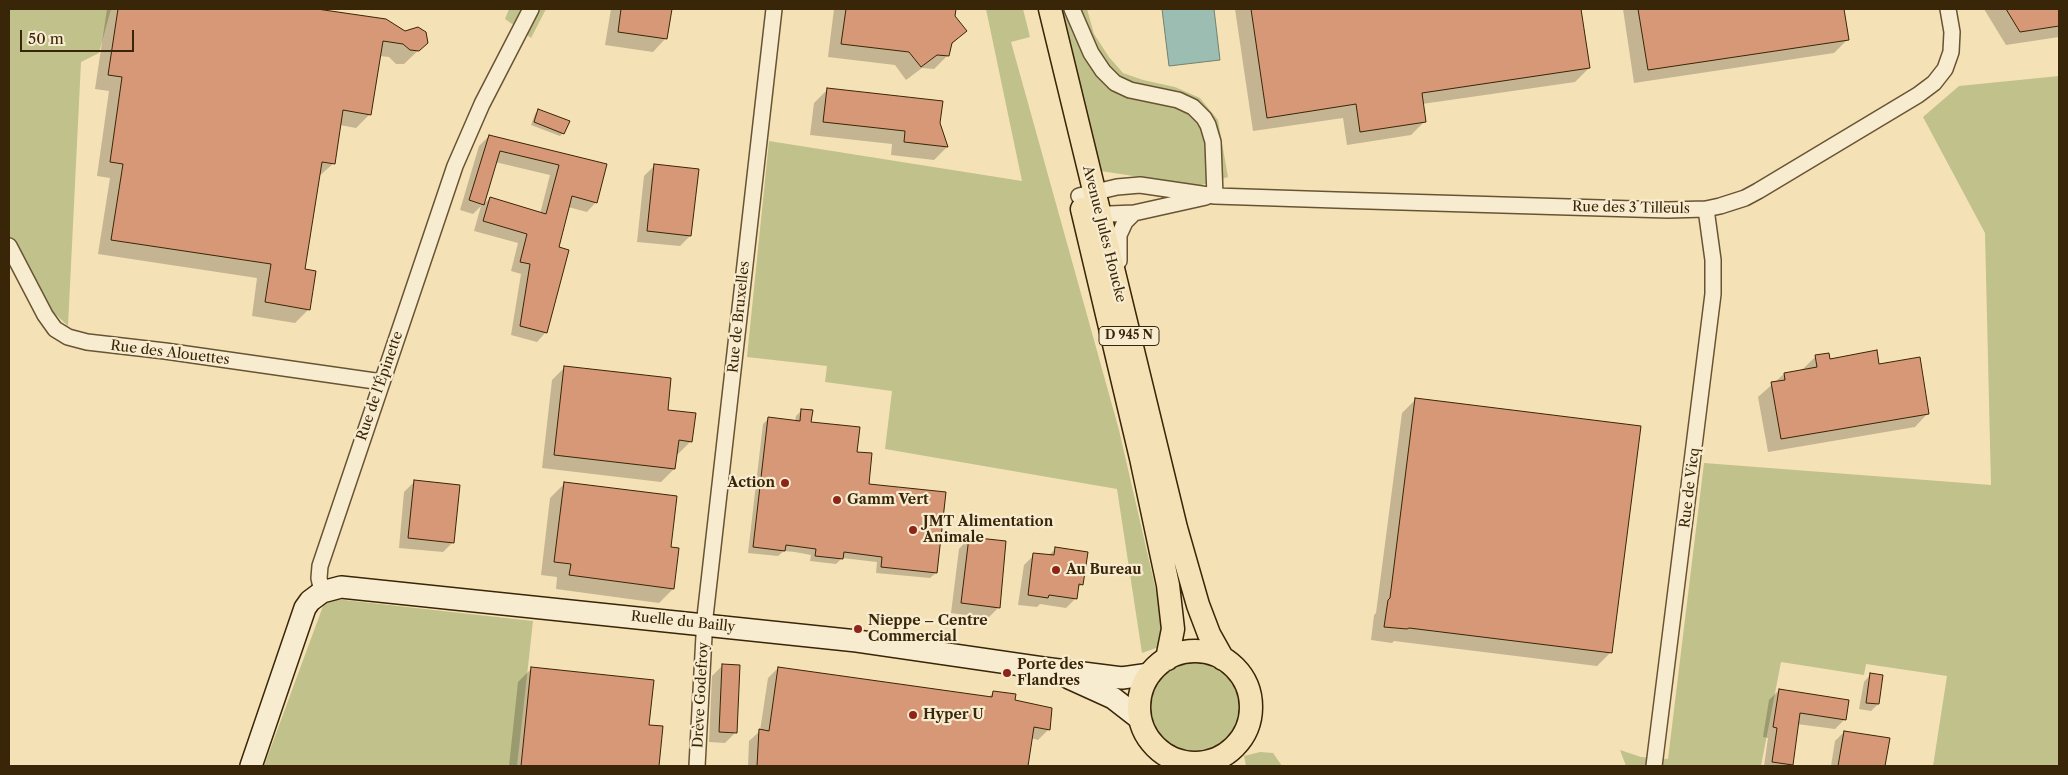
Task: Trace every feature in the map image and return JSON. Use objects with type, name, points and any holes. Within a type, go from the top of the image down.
[{"type":"main road","name":"Avenue Jules Houcke","points":[[1034,9],[1128,334],[1190,580],[1209,634],[1222,658]]},
{"type":"main road","name":"Avenue Jules Houcke","points":[[1050,9],[1166,576],[1173,629],[1167,659]]},
{"type":"main road","points":[[1194,651],[1209,653],[1222,658],[1241,675],[1250,698],[1249,723],[1237,756],[1192,765],[1168,756],[1156,747],[1146,734],[1140,719],[1141,692],[1150,674],[1167,659],[1180,653],[1194,651]]},
{"type":"street","name":"Rue de l'Épinette","points":[[322,592],[319,578],[320,566],[462,149],[482,104],[531,9]]},
{"type":"street","name":"Rue de Bruxelles","points":[[704,624],[774,9]]},
{"type":"street","points":[[1072,9],[1091,53],[1103,71],[1115,83],[1130,90],[1178,100],[1192,107],[1204,118],[1213,142],[1215,196]]},
{"type":"street","name":"Rue des 3 Tilleuls","points":[[1089,203],[1140,185],[1215,196],[1668,210],[1706,209],[1745,198],[1758,191],[1926,89],[1940,76],[1949,61],[1952,43],[1948,9]]},
{"type":"street","name":"Rue des 3 Tilleuls","points":[[1089,203],[1134,213],[1215,196]]},
{"type":"street","name":"Rue de Vicq","points":[[1654,766],[1713,294],[1713,260],[1706,209]]},
{"type":"street","points":[[1128,334],[1126,299],[1119,260],[1118,242],[1121,228],[1134,213]]},
{"type":"street","name":"Rue des Alouettes","points":[[9,246],[45,316],[55,329],[68,337],[94,343],[165,350],[382,382]]},
{"type":"street","name":"Ruelle du Bailly","points":[[322,592],[335,588],[349,587],[857,641],[1122,678],[1150,674]]},
{"type":"street","points":[[251,766],[302,616],[310,601],[322,592]]},
{"type":"street","name":"Drève Godefroy","points":[[697,766],[704,624]]},
{"type":"street","name":"Ruelle du Bailly","points":[[1043,668],[1104,693],[1122,704],[1140,719]]},
{"type":"green space","points":[[9,9],[111,9],[99,53],[81,62],[68,326],[49,308],[9,237]]},
{"type":"green space","points":[[509,9],[524,9],[515,26],[505,19]]},
{"type":"green space","points":[[536,9],[546,9],[531,38],[523,32]]},
{"type":"green space","points":[[986,9],[1023,9],[1030,37],[1011,42],[1119,430],[1163,621],[1159,647],[1142,653],[1117,489],[885,449],[892,391],[825,382],[827,366],[747,357],[769,141],[1022,181]]},
{"type":"green space","points":[[1060,9],[1087,9],[1094,34],[1109,57],[1123,73],[1143,80],[1175,87],[1200,98],[1218,120],[1228,177],[1198,186],[1101,171]]},
{"type":"green space","points":[[2059,76],[2059,766],[1933,766],[1947,676],[1866,664],[1864,675],[1781,662],[1761,766],[1626,766],[1620,750],[1641,757],[1668,759],[1704,463],[1991,485],[1985,233],[1923,117],[1959,86]]},
{"type":"green space","points":[[326,598],[533,621],[517,766],[264,766]]},
{"type":"green space","points":[[1195,663],[1212,666],[1226,676],[1236,690],[1239,707],[1236,724],[1226,738],[1212,748],[1195,751],[1178,748],[1164,738],[1154,724],[1151,707],[1154,690],[1164,676],[1178,666]]},
{"type":"green space","points":[[1260,752],[1273,753],[1282,766],[1246,766],[1244,756]]},
{"type":"water","points":[[1162,9],[1214,9],[1220,60],[1169,66]]},
{"type":"building","points":[[118,9],[317,9],[386,19],[405,31],[418,27],[426,32],[428,43],[419,51],[410,50],[403,44],[383,41],[371,115],[343,110],[335,164],[322,162],[305,269],[316,271],[310,310],[265,302],[271,264],[111,240],[123,164],[110,162],[122,77],[108,75]]},
{"type":"building","points":[[621,9],[672,9],[667,39],[618,32]]},
{"type":"building","points":[[846,9],[956,9],[955,16],[967,31],[952,43],[949,56],[937,55],[921,67],[909,52],[841,44]]},
{"type":"building","points":[[1251,9],[1581,9],[1590,68],[1422,93],[1426,122],[1360,132],[1356,104],[1267,118]]},
{"type":"building","points":[[1638,9],[1844,9],[1849,40],[1648,70]]},
{"type":"building","points":[[2006,9],[2059,9],[2059,26],[2020,32]]},
{"type":"building","points":[[827,88],[943,101],[940,123],[948,147],[904,142],[905,131],[823,122]]},
{"type":"building","points":[[538,109],[570,121],[564,134],[534,122]]},
{"type":"building","points":[[489,135],[607,164],[597,203],[572,196],[559,247],[569,250],[547,333],[520,326],[530,264],[520,262],[527,234],[483,221],[490,197],[546,214],[559,165],[500,151],[484,205],[469,200]]},
{"type":"building","points":[[654,164],[699,169],[691,236],[647,231]]},
{"type":"building","points":[[1877,350],[1879,364],[1920,357],[1929,414],[1781,439],[1771,382],[1785,380],[1784,373],[1817,367],[1815,355],[1829,353],[1830,359]]},
{"type":"building","points":[[564,366],[671,378],[668,410],[696,413],[692,442],[679,440],[675,469],[554,455]]},
{"type":"building","points":[[1415,398],[1641,426],[1612,653],[1409,628],[1384,627],[1388,600],[1390,598]]},
{"type":"building","points":[[801,409],[813,410],[811,422],[860,427],[857,452],[872,453],[869,484],[946,492],[937,573],[881,567],[882,557],[844,552],[843,559],[815,556],[816,549],[786,545],[785,551],[753,547],[768,417],[800,421]]},
{"type":"building","points":[[414,480],[460,485],[454,543],[408,538]]},
{"type":"building","points":[[564,482],[677,496],[671,547],[679,548],[674,589],[569,575],[571,564],[554,562]]},
{"type":"building","points":[[969,537],[1006,541],[1000,608],[961,603]]},
{"type":"building","name":"Au Bureau","points":[[1055,547],[1088,552],[1083,585],[1079,584],[1077,599],[1049,595],[1048,598],[1028,595],[1033,553],[1054,555]]},
{"type":"building","points":[[722,664],[740,665],[737,733],[719,732]]},
{"type":"building","points":[[531,667],[654,680],[649,725],[663,726],[659,766],[521,766]]},
{"type":"building","name":"Hyper U","points":[[778,667],[992,697],[993,691],[1016,694],[1015,700],[1052,708],[1050,730],[1034,727],[1028,766],[757,766],[759,729],[769,731]]},
{"type":"building","points":[[1870,673],[1883,675],[1879,704],[1866,703]]},
{"type":"building","points":[[1779,689],[1849,700],[1846,720],[1800,713],[1793,765],[1772,762],[1777,728],[1773,727]]},
{"type":"building","points":[[1844,731],[1890,738],[1885,766],[1838,766]]},
{"type":"place","name":"Action","points":[[785,483]]},
{"type":"place","name":"Gamm Vert","points":[[837,500]]},
{"type":"place","name":"JMT Alimentation Animale","points":[[913,530]]},
{"type":"place","name":"Au Bureau","points":[[1056,570]]},
{"type":"place","name":"Nieppe – Centre Commercial","points":[[858,629]]},
{"type":"place","name":"Porte des Flandres","points":[[1007,673]]},
{"type":"place","name":"Hyper U","points":[[913,715]]}]
